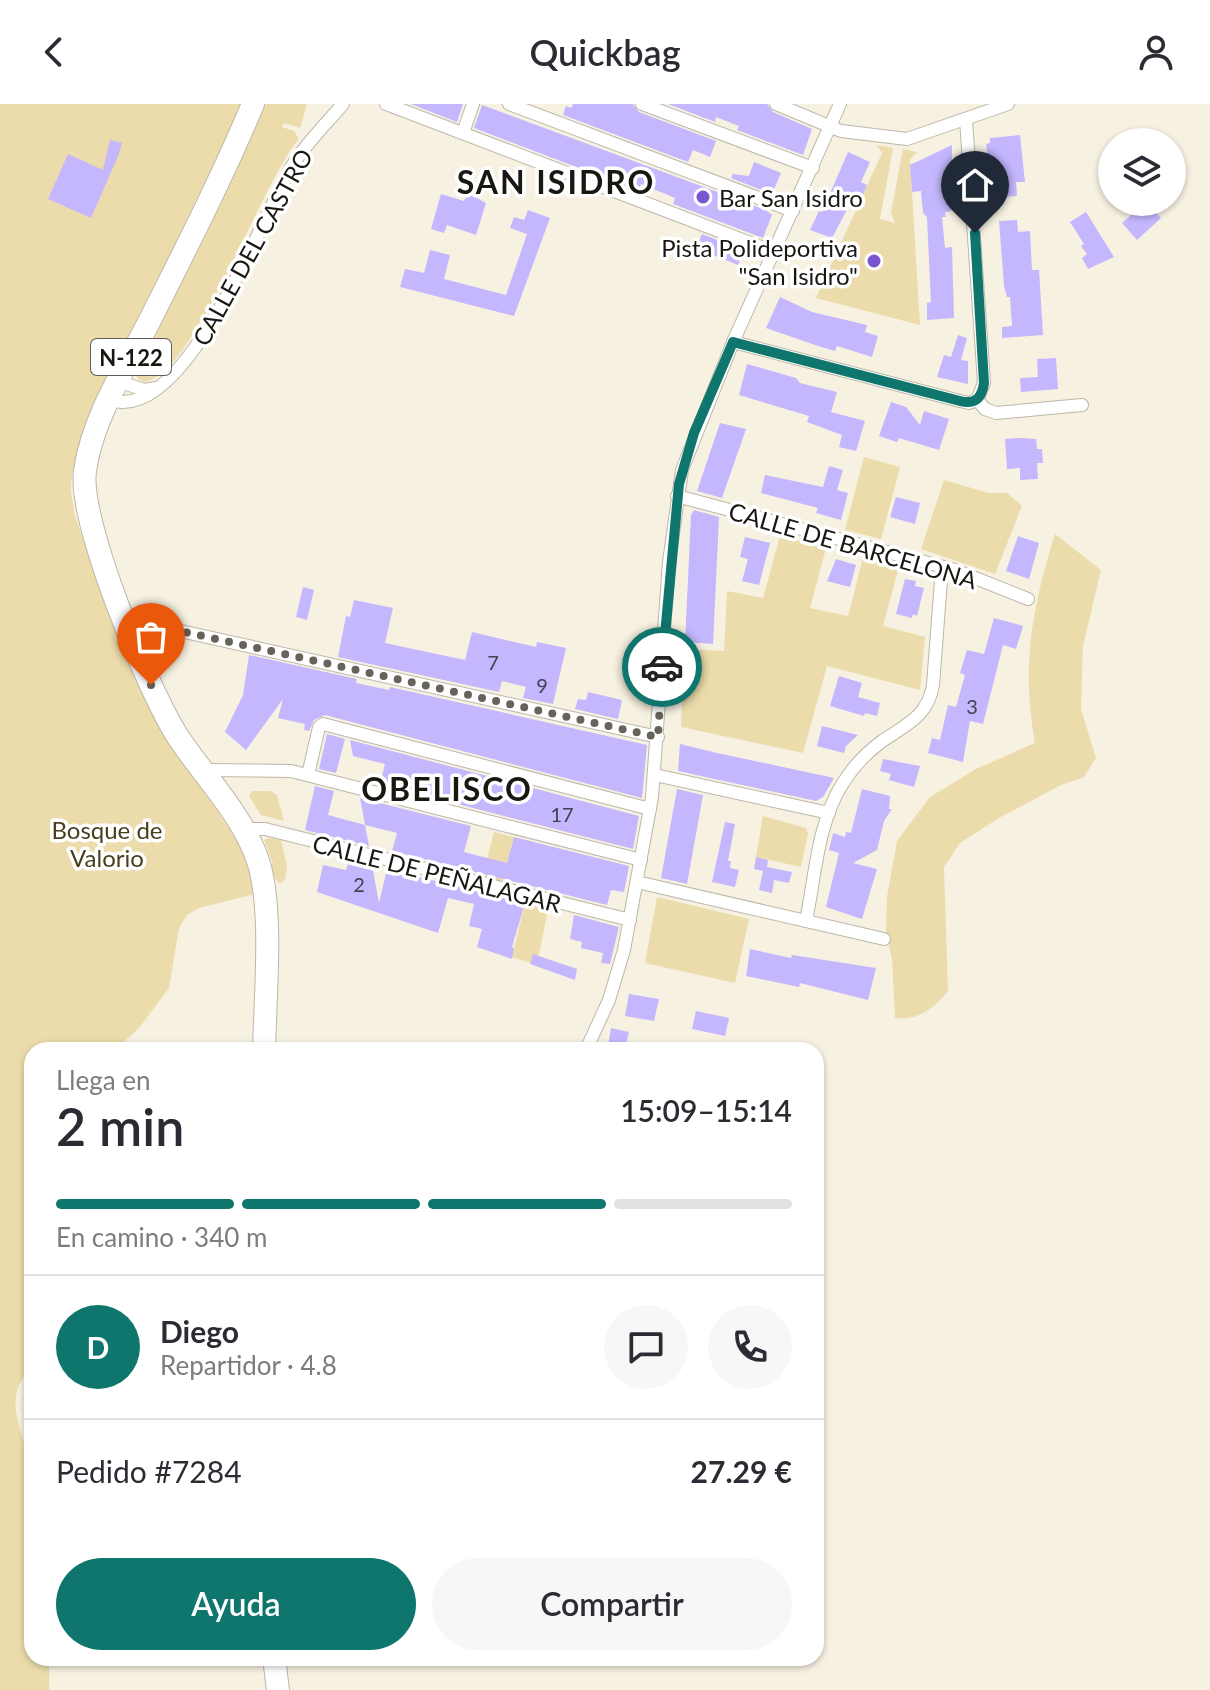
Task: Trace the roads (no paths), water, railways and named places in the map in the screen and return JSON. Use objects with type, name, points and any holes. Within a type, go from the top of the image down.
[{"type":"highway","name":"N-122","points":[[253,104],[203,214],[114,390],[90,449],[84,493],[90,523],[126,622],[166,716],[243,829],[258,859],[265,894],[264,1042]]},
{"type":"highway","points":[[275,1666],[278,1690]]},
{"type":"street","name":"CALLE DEL CASTRO","points":[[114,390],[130,403],[142,399],[187,361],[236,277],[294,163],[343,104]]},
{"type":"street","points":[[386,104],[774,252]]},
{"type":"street","points":[[463,133],[473,104]]},
{"type":"street","points":[[509,104],[793,211]]},
{"type":"street","points":[[642,104],[813,168]]},
{"type":"street","points":[[776,104],[847,132],[910,139],[1008,104]]},
{"type":"street","points":[[590,1042],[610,997],[630,920],[650,809],[658,737],[666,594],[677,496],[689,447],[840,104]]},
{"type":"street","points":[[966,120],[984,383],[977,400]]},
{"type":"street","points":[[733,342],[965,403],[977,400]]},
{"type":"street","points":[[114,390],[144,390],[159,386]]},
{"type":"street","points":[[977,400],[994,413],[1082,405]]},
{"type":"street","name":"CALLE DE BARCELONA","points":[[677,496],[942,567],[1028,599]]},
{"type":"street","points":[[806,921],[829,813],[840,787],[856,765],[878,744],[914,722],[927,705],[933,685],[942,567]]},
{"type":"street","points":[[126,622],[248,645],[658,737]]},
{"type":"street","points":[[308,775],[319,727],[323,724],[650,809]]},
{"type":"street","points":[[202,770],[279,770],[308,775],[641,860]]},
{"type":"street","points":[[655,775],[829,813]]},
{"type":"street","name":"CALLE DE PEÑALAGAR","points":[[243,829],[265,829],[630,920]]},
{"type":"street","points":[[637,882],[884,939]]},
{"type":"place","name":"Bar San Isidro","points":[[703,197]]},
{"type":"place","name":"Pista Polideportiva \"San Isidro\"","points":[[874,261]]},
{"type":"district","name":"SAN ISIDRO","points":[[556,181]]},
{"type":"district","name":"OBELISCO","points":[[447,788]]},
{"type":"park label","name":"Bosque de Valorio","points":[[107,843]]}]
